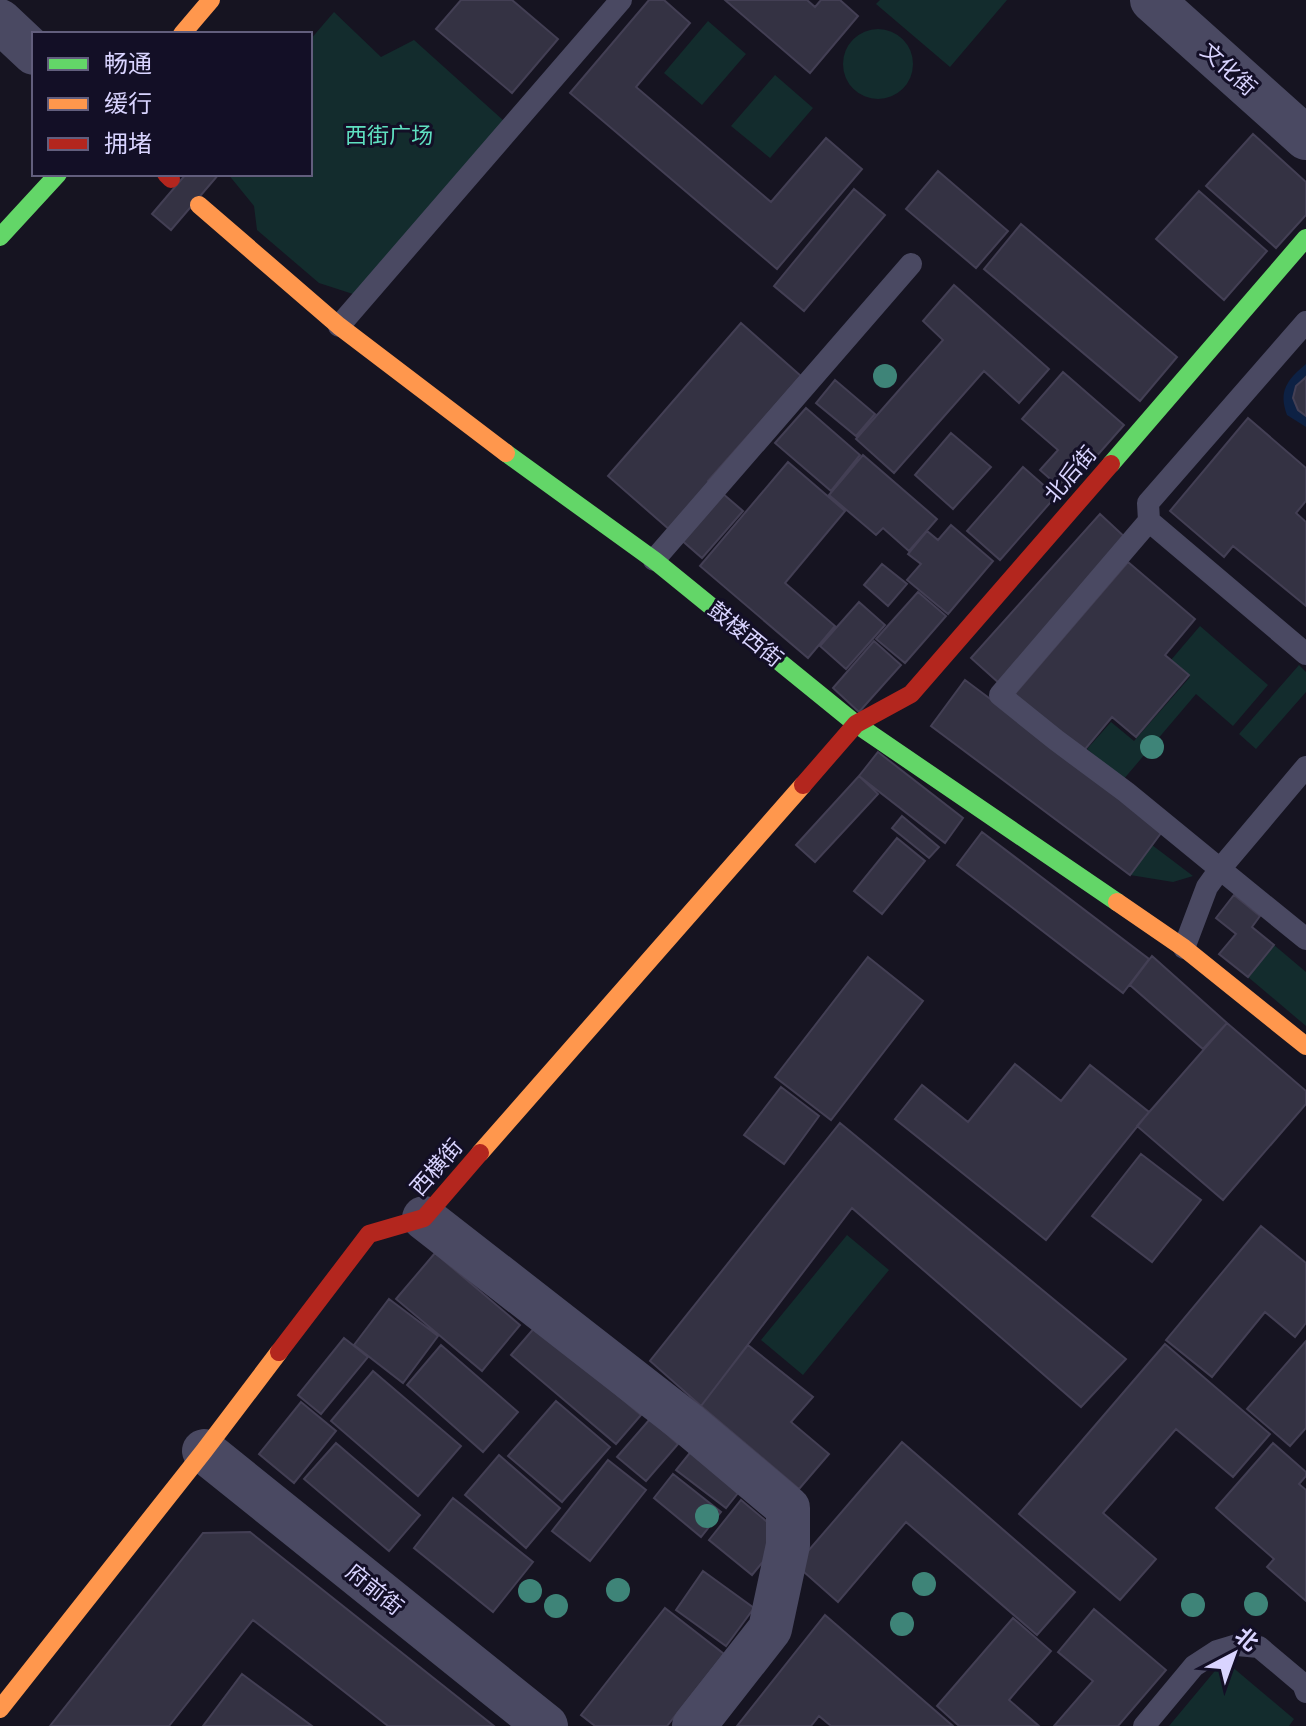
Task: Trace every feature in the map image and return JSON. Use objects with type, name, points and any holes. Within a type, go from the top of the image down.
[{"type":"street","points":[[184,32],[211,0]]},
{"type":"street","name":"文化街","points":[[1152,0],[1306,138]]},
{"type":"street","points":[[0,21],[32,51]]},
{"type":"street","points":[[0,237],[56,176]]},
{"type":"street","name":"鼓楼西街","points":[[199,205],[339,326],[518,462],[654,560],[856,724],[1184,948],[1306,1046]]},
{"type":"street","name":"北后街","points":[[856,724],[911,694],[1306,238]]},
{"type":"street","name":"西横街","points":[[0,1709],[204,1451],[369,1234],[424,1218],[856,724]]},
{"type":"street","points":[[424,1218],[687,1423],[788,1508],[788,1545],[770,1629],[694,1726]]},
{"type":"street","name":"府前街","points":[[204,1451],[546,1726]]},
{"type":"lane","points":[[339,326],[621,0]]},
{"type":"lane","points":[[654,560],[911,264]]},
{"type":"lane","points":[[1306,322],[1148,503],[1149,521],[1000,695],[1126,792],[1306,939]]},
{"type":"lane","points":[[1149,521],[1306,654]]},
{"type":"lane","points":[[1184,948],[1207,887],[1306,767]]},
{"type":"lane","points":[[1144,1726],[1194,1666],[1217,1651],[1237,1645],[1259,1647],[1303,1684],[1306,1692]]},
{"type":"green space","points":[[880,0],[1007,0],[950,67],[876,4]]},
{"type":"green space","name":"西街广场","points":[[334,12],[381,57],[414,40],[504,121],[353,294],[319,283],[257,230],[254,206],[230,176],[312,176],[312,38]]},
{"type":"green space","points":[[708,21],[746,54],[702,105],[664,73]]},
{"type":"green space","points":[[878,29],[897,35],[907,45],[913,64],[907,83],[897,93],[878,99],[859,93],[849,83],[843,64],[849,45],[859,35]]},
{"type":"green space","points":[[775,75],[813,108],[770,158],[731,126]]},
{"type":"green space","points":[[1200,626],[1268,685],[1233,726],[1196,694],[1123,780],[1087,749],[1111,722],[1134,741],[1190,677],[1171,660]]},
{"type":"green space","points":[[1299,665],[1306,672],[1306,692],[1256,749],[1239,734]]},
{"type":"green space","points":[[1152,845],[1193,876],[1173,882],[1130,875]]},
{"type":"green space","points":[[1274,945],[1306,972],[1306,1026],[1248,977]]},
{"type":"green space","points":[[847,1235],[889,1270],[803,1375],[761,1340]]},
{"type":"green space","points":[[1224,1660],[1294,1719],[1289,1726],[1169,1726]]},
{"type":"water","points":[[1306,364],[1306,427],[1287,415],[1284,393],[1289,381]]},
{"type":"building","points":[[461,0],[512,0],[558,39],[512,93],[436,29]]},
{"type":"building","points":[[649,0],[664,0],[690,23],[636,87],[771,202],[826,138],[862,169],[777,269],[570,93]]},
{"type":"building","points":[[725,0],[807,0],[815,7],[821,0],[840,0],[858,16],[810,73]]},
{"type":"building","points":[[1253,134],[1306,182],[1306,215],[1276,248],[1206,186]]},
{"type":"building","points":[[938,171],[1008,231],[976,268],[906,209]]},
{"type":"building","points":[[184,176],[217,176],[171,230],[152,214]]},
{"type":"building","points":[[854,189],[885,215],[804,311],[774,286]]},
{"type":"building","points":[[1199,191],[1267,251],[1224,300],[1156,239]]},
{"type":"building","points":[[1021,224],[1177,357],[1140,401],[984,269]]},
{"type":"building","points":[[954,285],[1049,369],[1019,403],[984,371],[894,473],[856,439],[943,340],[923,321]]},
{"type":"building","points":[[741,323],[801,376],[708,481],[743,511],[702,558],[608,476]]},
{"type":"building","points":[[1063,372],[1124,425],[1065,492],[1040,470],[1058,450],[1022,419]]},
{"type":"building","points":[[1306,377],[1306,416],[1298,410],[1293,398],[1296,386]]},
{"type":"building","points":[[835,380],[875,414],[856,436],[816,403]]},
{"type":"building","points":[[806,408],[860,455],[831,491],[775,443]]},
{"type":"building","points":[[1248,418],[1306,468],[1306,501],[1296,513],[1306,522],[1306,606],[1233,546],[1224,557],[1170,511]]},
{"type":"building","points":[[951,433],[991,467],[953,509],[915,475]]},
{"type":"building","points":[[863,455],[937,519],[909,551],[883,528],[876,535],[829,495]]},
{"type":"building","points":[[788,462],[845,511],[785,583],[835,626],[808,658],[700,566]]},
{"type":"building","points":[[1023,467],[1056,496],[1000,560],[967,531]]},
{"type":"building","points":[[1100,514],[1128,540],[999,683],[971,658]]},
{"type":"building","points":[[951,525],[993,561],[948,614],[907,580],[921,564],[908,554],[927,531],[938,540]]},
{"type":"building","points":[[1128,562],[1195,619],[1165,655],[1189,675],[1136,737],[1112,717],[1081,754],[1013,696]]},
{"type":"building","points":[[882,564],[907,584],[888,606],[864,585]]},
{"type":"building","points":[[918,592],[946,616],[905,663],[876,639]]},
{"type":"building","points":[[859,602],[885,625],[846,669],[820,646]]},
{"type":"building","points":[[874,641],[901,665],[859,712],[833,688]]},
{"type":"building","points":[[965,680],[1164,829],[1130,875],[931,726]]},
{"type":"building","points":[[878,752],[963,818],[945,843],[859,776]]},
{"type":"building","points":[[859,776],[878,794],[815,862],[796,845]]},
{"type":"building","points":[[902,816],[939,847],[929,858],[892,828]]},
{"type":"building","points":[[982,832],[1149,959],[1123,993],[957,865]]},
{"type":"building","points":[[897,838],[925,861],[882,914],[854,891]]},
{"type":"building","points":[[1234,895],[1260,916],[1252,927],[1274,945],[1248,977],[1219,954],[1236,934],[1216,918]]},
{"type":"building","points":[[1152,956],[1227,1023],[1203,1049],[1130,985]]},
{"type":"building","points":[[868,957],[923,1001],[831,1120],[775,1077]]},
{"type":"building","points":[[1227,1023],[1306,1091],[1306,1104],[1223,1200],[1137,1126]]},
{"type":"building","points":[[1015,1064],[1061,1101],[1090,1065],[1149,1112],[1046,1240],[895,1119],[922,1085],[968,1122]]},
{"type":"building","points":[[781,1087],[819,1116],[784,1164],[744,1135]]},
{"type":"building","points":[[840,1123],[1126,1359],[1081,1407],[852,1208],[701,1406],[650,1361]]},
{"type":"building","points":[[1141,1154],[1201,1200],[1152,1262],[1092,1216]]},
{"type":"building","points":[[1261,1226],[1306,1263],[1306,1323],[1295,1337],[1265,1312],[1212,1377],[1166,1340]]},
{"type":"building","points":[[435,1253],[520,1325],[482,1371],[396,1299]]},
{"type":"building","points":[[389,1299],[438,1336],[403,1383],[354,1345]]},
{"type":"building","points":[[536,1326],[641,1415],[616,1444],[511,1355]]},
{"type":"building","points":[[344,1338],[368,1357],[321,1414],[298,1395]]},
{"type":"building","points":[[1306,1341],[1306,1428],[1290,1446],[1247,1409]]},
{"type":"building","points":[[1165,1344],[1270,1434],[1233,1477],[1176,1429],[1103,1513],[1156,1559],[1120,1600],[1019,1514]]},
{"type":"building","points":[[441,1345],[518,1412],[483,1452],[407,1385]]},
{"type":"building","points":[[748,1345],[813,1397],[791,1422],[829,1454],[799,1489],[701,1406]]},
{"type":"building","points":[[373,1371],[461,1446],[418,1496],[331,1421]]},
{"type":"building","points":[[556,1401],[610,1447],[562,1502],[508,1456]]},
{"type":"building","points":[[301,1402],[336,1431],[294,1483],[259,1454]]},
{"type":"building","points":[[650,1419],[678,1444],[646,1481],[617,1457]]},
{"type":"building","points":[[902,1442],[1075,1592],[1037,1635],[906,1522],[838,1602],[796,1565]]},
{"type":"building","points":[[336,1443],[420,1515],[389,1551],[304,1479]]},
{"type":"building","points":[[1273,1443],[1306,1472],[1299,1484],[1306,1490],[1306,1601],[1267,1567],[1274,1559],[1216,1508]]},
{"type":"building","points":[[693,1449],[742,1488],[726,1508],[676,1470]]},
{"type":"building","points":[[499,1455],[560,1508],[526,1548],[465,1495]]},
{"type":"building","points":[[608,1460],[646,1490],[590,1561],[552,1531]]},
{"type":"building","points":[[673,1474],[721,1512],[701,1537],[654,1498]]},
{"type":"building","points":[[453,1498],[533,1562],[493,1612],[414,1548]]},
{"type":"building","points":[[741,1500],[784,1536],[752,1575],[709,1540]]},
{"type":"building","points":[[250,1532],[494,1726],[388,1726],[253,1620],[169,1726],[50,1726],[203,1533]]},
{"type":"building","points":[[703,1571],[754,1608],[726,1646],[676,1610]]},
{"type":"building","points":[[665,1608],[724,1654],[667,1726],[595,1726],[581,1715]]},
{"type":"building","points":[[1094,1609],[1166,1670],[1118,1726],[1054,1726],[1093,1681],[1058,1652]]},
{"type":"building","points":[[825,1615],[953,1726],[831,1726],[819,1716],[811,1726],[737,1726]]},
{"type":"building","points":[[1013,1618],[1051,1651],[1009,1700],[1039,1726],[959,1726],[937,1706]]},
{"type":"building","points":[[242,1674],[312,1726],[203,1726]]},
{"type":"traffic: fast","points":[[0,237],[56,176]]},
{"type":"traffic: fast","points":[[1111,464],[1306,238]]},
{"type":"traffic: fast","points":[[506,453],[654,560],[856,724],[1117,902]]},
{"type":"traffic: slow","points":[[184,32],[211,0]]},
{"type":"traffic: slow","points":[[199,205],[339,326],[506,453]]},
{"type":"traffic: slow","points":[[480,1153],[803,785]]},
{"type":"traffic: slow","points":[[1117,902],[1184,948],[1306,1046]]},
{"type":"traffic: slow","points":[[0,1709],[279,1352]]},
{"type":"traffic: jam","points":[[168,176],[171,179]]},
{"type":"traffic: jam","points":[[803,785],[856,724],[911,694],[1111,464]]},
{"type":"traffic: jam","points":[[279,1352],[369,1234],[424,1218],[480,1153]]}]
